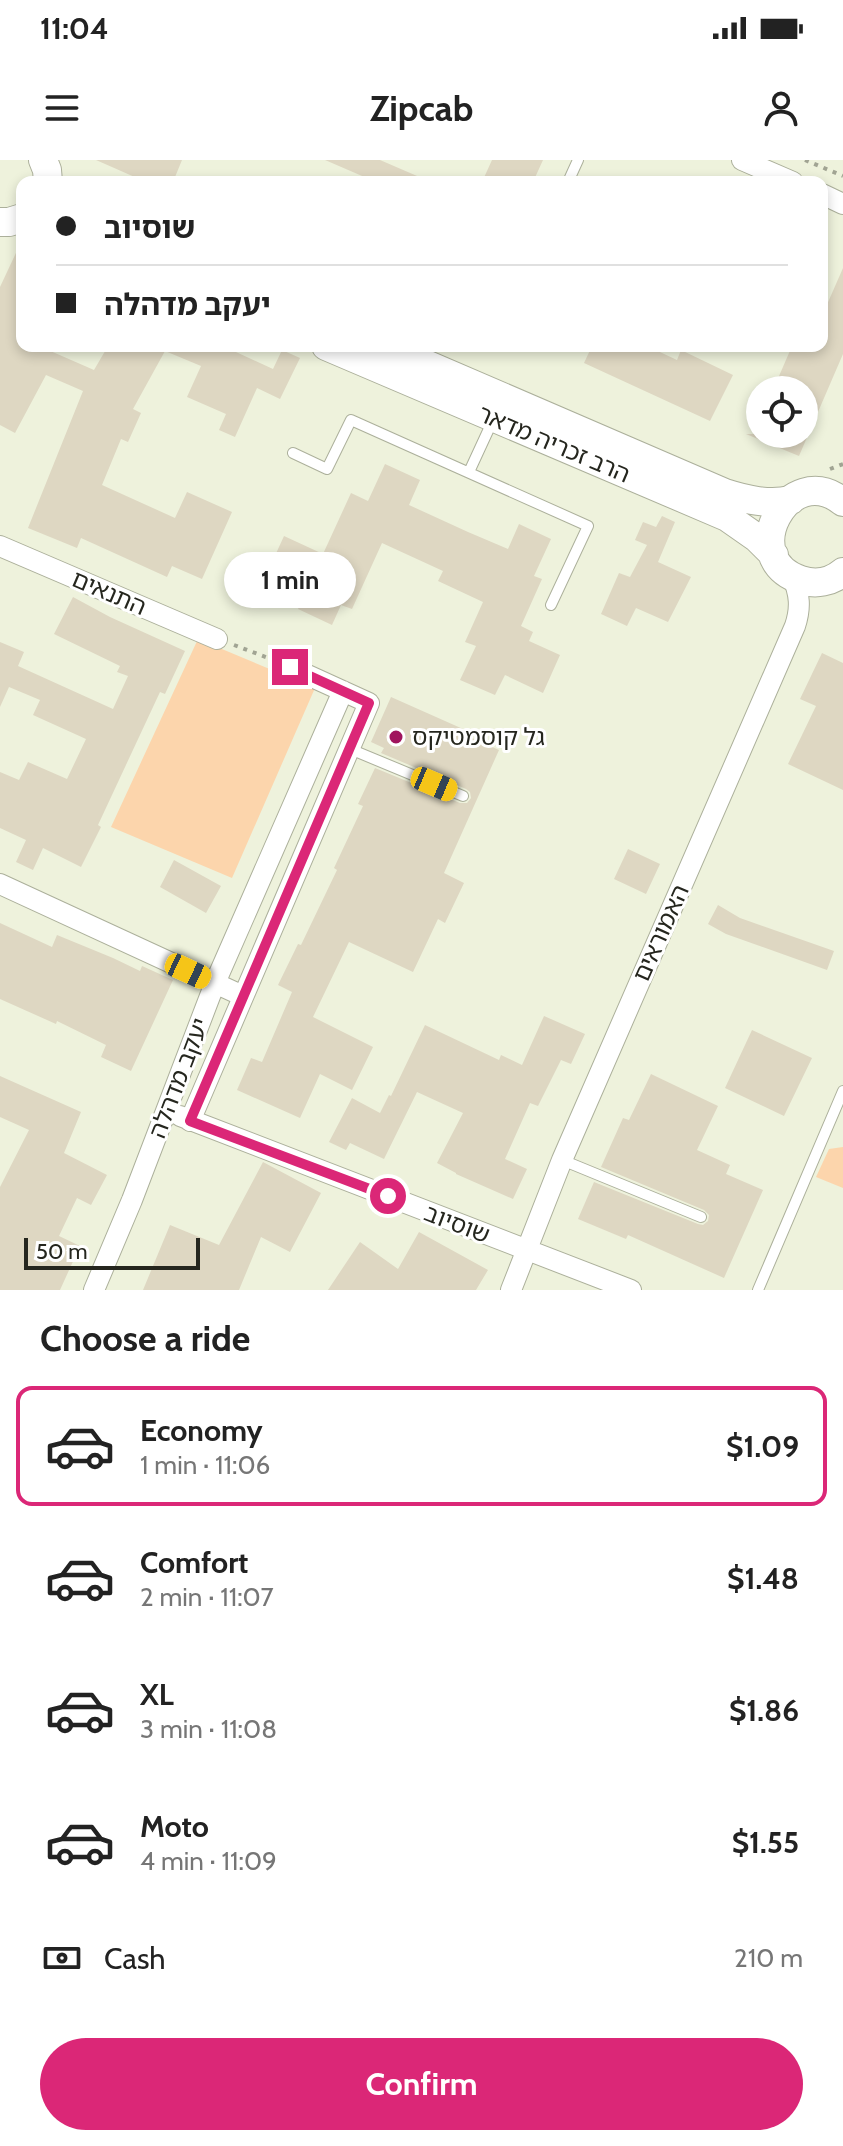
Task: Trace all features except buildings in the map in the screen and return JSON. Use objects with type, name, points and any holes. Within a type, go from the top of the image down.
[{"type":"street","points":[[742,160],[765,176]]},
{"type":"street","name":"הרב זכריה מדאר","points":[[340,352],[727,517],[757,538],[792,576]]},
{"type":"street","name":"הרב זכריה מדאר","points":[[398,352],[725,493],[765,502],[826,493],[843,502]]},
{"type":"street","points":[[774,555],[770,541],[776,514],[802,496],[843,481]]},
{"type":"street","name":"התנאים","points":[[0,546],[217,639]]},
{"type":"street","points":[[792,576],[815,583],[838,581]]},
{"type":"street","name":"האמוראים","points":[[511,1290],[562,1160],[795,626],[800,613],[800,600],[792,576]]},
{"type":"street","name":"יעקב מדהלה","points":[[190,1121],[369,703],[290,667]]},
{"type":"street","name":"יעקב מדהלה","points":[[94,1290],[215,983],[343,691]]},
{"type":"street","points":[[0,884],[243,996]]},
{"type":"street","name":"שוסיוב","points":[[166,1109],[190,1121],[631,1290]]},
{"type":"lane","points":[[469,472],[494,418]]},
{"type":"lane","points":[[293,453],[327,469],[351,420],[588,526],[551,605]]},
{"type":"lane","points":[[350,749],[463,796]]},
{"type":"lane","points":[[758,1290],[843,1091]]},
{"type":"lane","points":[[562,1160],[701,1217]]},
{"type":"path","points":[[805,160],[843,176]]},
{"type":"path","points":[[217,639],[290,667]]},
{"type":"shaded area","points":[[198,639],[315,688],[232,878],[111,827]]},
{"type":"shaded area","points":[[843,1147],[843,1188],[816,1177],[829,1149]]},
{"type":"place","name":"גל קוסמטיקס","points":[[396,737]]},
{"type":"route","points":[[290,667],[369,703],[190,1121],[388,1196]]}]
